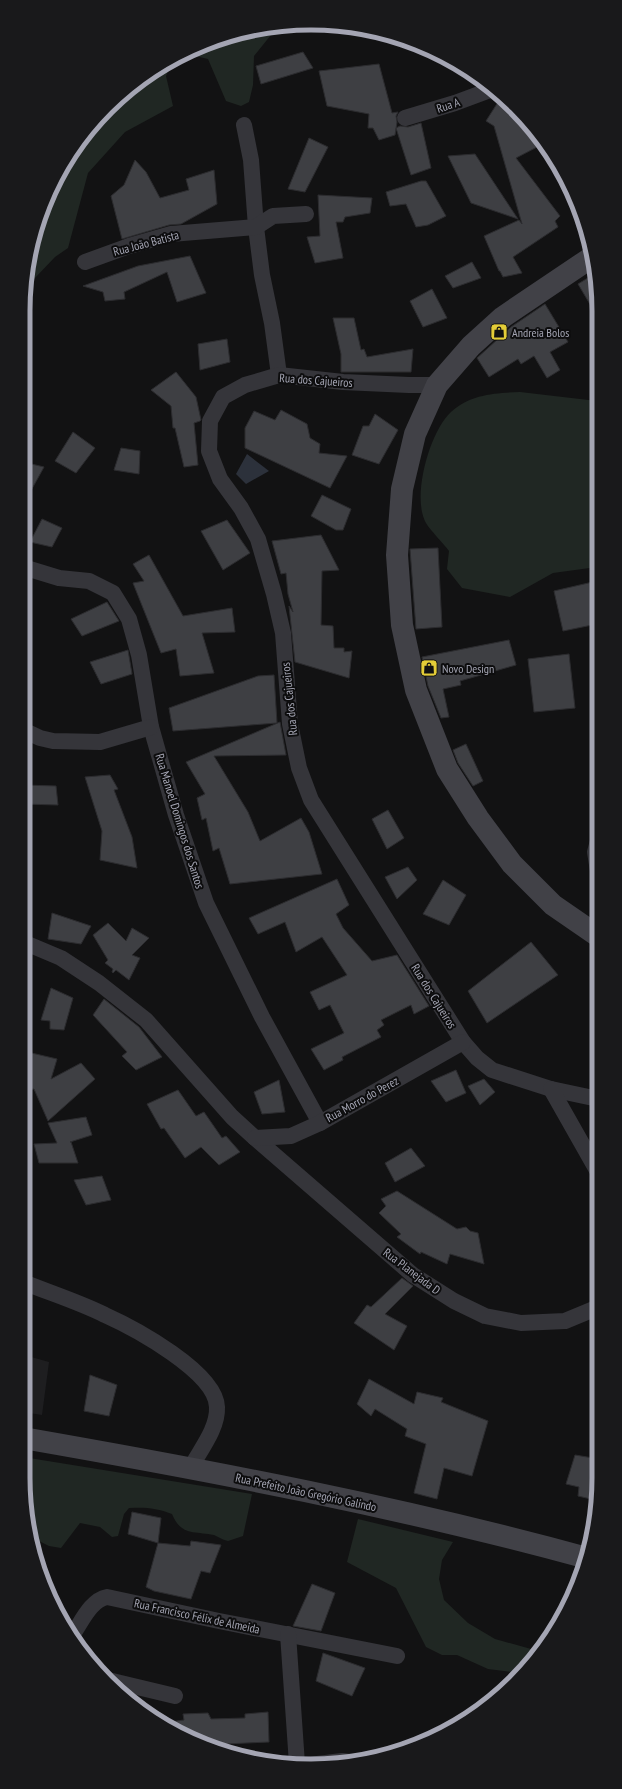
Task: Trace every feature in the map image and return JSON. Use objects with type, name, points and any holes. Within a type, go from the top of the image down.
[{"type":"main road","points":[[588,260],[503,317],[471,346],[437,384],[415,434],[402,489],[398,548],[402,624],[416,690],[447,769],[478,818],[508,859],[553,905],[592,932]]},
{"type":"main road","name":"Rua Prefeito João Gregório Galindo","points":[[30,1439],[191,1467],[290,1487],[476,1530],[580,1556]]},
{"type":"street","name":"Rua A","points":[[405,118],[455,103],[486,91]]},
{"type":"street","points":[[244,126],[251,160],[256,227],[262,275],[272,323],[279,375]]},
{"type":"street","name":"Rua João Batista","points":[[85,262],[129,246],[172,234],[256,227],[273,216],[306,214]]},
{"type":"street","name":"Rua dos Cajueiros","points":[[437,384],[409,385],[343,382],[279,375],[244,384],[223,397],[210,421],[209,451],[220,479],[241,508],[258,539],[283,633],[290,724],[297,760],[311,800],[463,1042],[477,1058],[492,1070],[550,1089],[592,1098]]},
{"type":"street","name":"Rua Manoel Domingos dos Santos","points":[[30,569],[59,578],[89,581],[113,593],[129,619],[139,655],[151,727],[176,815],[206,902],[262,1017],[320,1123]]},
{"type":"street","points":[[30,733],[40,738],[53,741],[100,742],[151,727]]},
{"type":"street","name":"Rua Planejada D","points":[[30,945],[61,958],[99,983],[146,1020],[232,1117],[413,1275],[454,1301],[485,1316],[521,1324],[566,1321],[592,1310]]},
{"type":"street","name":"Rua Morro do Perez","points":[[255,1138],[291,1136],[320,1123],[463,1042]]},
{"type":"street","points":[[550,1089],[592,1162]]},
{"type":"street","points":[[30,1285],[105,1315],[160,1345],[182,1360],[202,1378],[213,1393],[217,1405],[217,1413],[215,1423],[191,1467]]},
{"type":"street","name":"Rua Francisco Félix de Almeida","points":[[76,1632],[92,1606],[98,1600],[107,1597],[397,1656]]},
{"type":"street","points":[[288,1634],[297,1758]]},
{"type":"street","points":[[118,1682],[175,1696]]},
{"type":"shaded area","points":[[273,32],[254,56],[253,85],[249,102],[241,106],[226,101],[208,59],[195,56],[191,57],[221,45],[256,35]]},
{"type":"shaded area","points":[[169,69],[166,76],[173,106],[125,132],[88,173],[68,248],[55,257],[34,279],[31,287],[35,256],[51,203],[77,155],[112,112],[140,88]]},
{"type":"shaded area","points":[[520,392],[592,400],[592,568],[553,573],[510,597],[462,588],[447,569],[449,551],[426,523],[422,512],[421,497],[425,465],[436,434],[443,421],[451,412],[467,401],[501,393]]},
{"type":"shaded area","points":[[247,454],[269,471],[246,484],[236,474]]},
{"type":"shaded area","points":[[30,1357],[49,1362],[42,1415],[30,1413]]},
{"type":"shaded area","points":[[30,1458],[252,1494],[243,1536],[228,1541],[214,1535],[184,1529],[176,1521],[172,1514],[151,1508],[129,1508],[124,1514],[118,1536],[112,1537],[100,1527],[80,1523],[61,1548],[49,1546],[37,1540],[32,1515]]},
{"type":"shaded area","points":[[358,1519],[453,1542],[442,1560],[439,1579],[444,1600],[468,1623],[495,1639],[534,1649],[514,1672],[488,1669],[457,1655],[442,1655],[426,1647],[396,1588],[347,1562]]},
{"type":"building","points":[[303,52],[313,68],[261,84],[256,66]]},
{"type":"building","points":[[379,64],[392,113],[398,112],[396,116],[397,122],[395,135],[379,140],[373,128],[368,128],[369,114],[327,106],[319,71]]},
{"type":"building","points":[[498,102],[510,112],[522,126],[521,128],[537,144],[539,146],[516,158],[560,216],[555,221],[558,227],[513,257],[522,273],[503,277],[484,236],[519,220],[522,224],[494,126],[486,121]]},
{"type":"building","points":[[421,123],[431,168],[411,175],[396,128],[400,126],[408,127]]},
{"type":"building","points":[[309,138],[328,147],[305,192],[288,189]]},
{"type":"building","points":[[475,154],[518,219],[471,203],[448,156]]},
{"type":"building","points":[[135,160],[146,172],[160,198],[189,190],[186,179],[214,170],[217,204],[181,224],[169,225],[122,239],[111,196],[124,185]]},
{"type":"building","points":[[421,181],[426,181],[446,216],[428,225],[416,227],[406,204],[390,206],[386,192]]},
{"type":"building","points":[[318,195],[372,198],[370,213],[345,217],[343,222],[336,222],[343,258],[315,263],[307,237],[320,236]]},
{"type":"building","points":[[190,256],[206,293],[177,302],[167,272],[124,292],[125,299],[105,301],[103,292],[83,286],[138,266]]},
{"type":"building","points":[[472,262],[481,278],[453,288],[445,276]]},
{"type":"building","points":[[590,277],[592,307],[578,284]]},
{"type":"building","points":[[432,289],[447,318],[423,327],[410,301]]},
{"type":"building","points":[[545,304],[568,342],[550,352],[560,370],[547,378],[534,356],[521,364],[518,359],[489,377],[477,358],[511,327]]},
{"type":"building","points":[[333,318],[354,318],[361,350],[364,349],[367,357],[413,349],[411,372],[341,372],[341,354]]},
{"type":"building","points":[[227,339],[230,362],[200,370],[198,344]]},
{"type":"building","points":[[176,372],[196,397],[201,420],[194,423],[198,465],[184,467],[175,428],[173,428],[171,406],[151,390]]},
{"type":"building","points":[[281,410],[307,424],[310,438],[320,444],[319,453],[347,456],[330,488],[245,448],[245,428],[254,411],[275,420]]},
{"type":"building","points":[[375,414],[398,430],[379,464],[352,455],[363,426],[369,426]]},
{"type":"building","points":[[73,432],[95,448],[76,473],[55,461]]},
{"type":"building","points":[[121,448],[140,451],[139,474],[114,470]]},
{"type":"building","points":[[30,464],[44,467],[30,492]]},
{"type":"building","points":[[322,495],[351,509],[343,530],[336,530],[311,516]]},
{"type":"building","points":[[42,519],[62,528],[52,547],[30,542]]},
{"type":"building","points":[[227,520],[250,553],[223,570],[201,531]]},
{"type":"building","points":[[321,535],[339,570],[322,571],[321,625],[333,626],[334,648],[344,648],[344,652],[352,651],[349,678],[295,662],[289,606],[293,612],[288,594],[286,573],[281,574],[272,541]]},
{"type":"building","points":[[438,548],[442,627],[416,629],[410,549]]},
{"type":"building","points":[[149,555],[183,616],[232,608],[235,632],[202,633],[214,673],[180,676],[176,649],[161,653],[133,583],[144,581],[133,564]]},
{"type":"building","points":[[592,582],[592,625],[563,631],[554,591]]},
{"type":"building","points":[[107,602],[119,621],[82,636],[71,619]]},
{"type":"building","points":[[509,640],[516,665],[460,681],[461,685],[443,689],[449,717],[441,718],[428,686],[422,657]]},
{"type":"building","points":[[128,650],[132,674],[101,684],[90,662]]},
{"type":"building","points":[[569,654],[575,708],[534,712],[528,659]]},
{"type":"building","points":[[274,675],[277,723],[173,731],[169,708],[258,676]]},
{"type":"building","points":[[280,722],[286,755],[214,756],[248,812],[260,841],[301,818],[309,832],[322,874],[230,884],[219,848],[213,851],[206,818],[202,820],[197,798],[205,794],[186,762]]},
{"type":"building","points":[[466,744],[483,781],[473,786],[458,763],[453,750]]},
{"type":"building","points":[[110,775],[118,789],[114,790],[132,837],[137,868],[100,860],[102,831],[85,777]]},
{"type":"building","points":[[30,785],[56,786],[58,805],[30,804]]},
{"type":"building","points":[[388,810],[404,838],[387,849],[372,819]]},
{"type":"building","points":[[408,867],[417,880],[397,899],[385,877]]},
{"type":"building","points":[[337,879],[349,905],[336,914],[343,928],[372,961],[397,955],[429,1006],[414,1014],[411,1005],[381,1020],[384,1025],[377,1030],[381,1037],[342,1057],[343,1060],[324,1070],[311,1049],[344,1033],[330,1005],[319,1010],[310,992],[347,975],[322,937],[296,952],[285,922],[258,934],[249,918]]},
{"type":"building","points":[[443,880],[466,895],[449,925],[423,914]]},
{"type":"building","points":[[52,913],[91,926],[81,944],[48,939]]},
{"type":"building","points":[[108,923],[126,941],[132,928],[149,938],[132,955],[140,958],[129,980],[116,970],[113,973],[112,972],[113,969],[105,963],[108,960],[93,935]]},
{"type":"building","points":[[531,942],[558,975],[487,1023],[468,991]]},
{"type":"building","points":[[51,988],[73,998],[64,1030],[50,1029],[50,1021],[41,1020]]},
{"type":"building","points":[[104,999],[139,1027],[162,1057],[136,1070],[122,1056],[127,1052],[93,1015]]},
{"type":"building","points":[[30,1053],[57,1059],[51,1079],[81,1063],[95,1079],[48,1121],[34,1089],[30,1089]]},
{"type":"building","points":[[456,1070],[466,1093],[446,1102],[431,1081]]},
{"type":"building","points":[[484,1079],[495,1092],[480,1105],[468,1086]]},
{"type":"building","points":[[279,1080],[285,1112],[262,1114],[254,1092]]},
{"type":"building","points":[[178,1090],[196,1116],[204,1112],[222,1138],[226,1136],[240,1152],[219,1165],[201,1147],[185,1158],[164,1128],[161,1129],[147,1104]]},
{"type":"building","points":[[86,1117],[92,1135],[70,1142],[78,1163],[39,1163],[34,1144],[57,1143],[48,1123]]},
{"type":"building","points":[[411,1148],[425,1166],[395,1182],[385,1163]]},
{"type":"building","points":[[102,1176],[111,1200],[86,1205],[74,1180]]},
{"type":"building","points":[[397,1191],[457,1229],[466,1227],[470,1231],[478,1233],[484,1264],[450,1254],[447,1264],[421,1252],[420,1254],[397,1237],[401,1234],[379,1213],[386,1206],[381,1199]]},
{"type":"building","points":[[402,1278],[413,1286],[385,1314],[407,1326],[394,1350],[354,1323],[367,1305],[371,1307]]},
{"type":"building","points":[[90,1375],[117,1385],[109,1416],[84,1411]]},
{"type":"building","points":[[369,1379],[414,1404],[417,1392],[443,1398],[441,1402],[488,1421],[472,1476],[444,1468],[437,1499],[414,1493],[426,1444],[405,1436],[407,1429],[375,1409],[371,1416],[357,1404]]},
{"type":"building","points":[[575,1455],[592,1458],[591,1499],[578,1496],[579,1487],[566,1484]]},
{"type":"building","points":[[132,1512],[161,1518],[158,1543],[128,1534]]},
{"type":"building","points":[[191,1541],[221,1545],[210,1573],[201,1571],[191,1599],[154,1591],[146,1587],[158,1543],[190,1546]]},
{"type":"building","points":[[312,1584],[335,1593],[321,1631],[293,1626]]},
{"type":"building","points":[[323,1653],[365,1668],[352,1696],[316,1681]]},
{"type":"building","points":[[268,1712],[269,1742],[225,1744],[225,1745],[203,1738],[171,1722],[184,1720],[183,1714],[208,1713],[211,1719],[245,1718],[245,1714]]},
{"type":"place","name":"Andreia Bolos","points":[[499,332]]},
{"type":"place","name":"Novo Design","points":[[429,668]]}]
